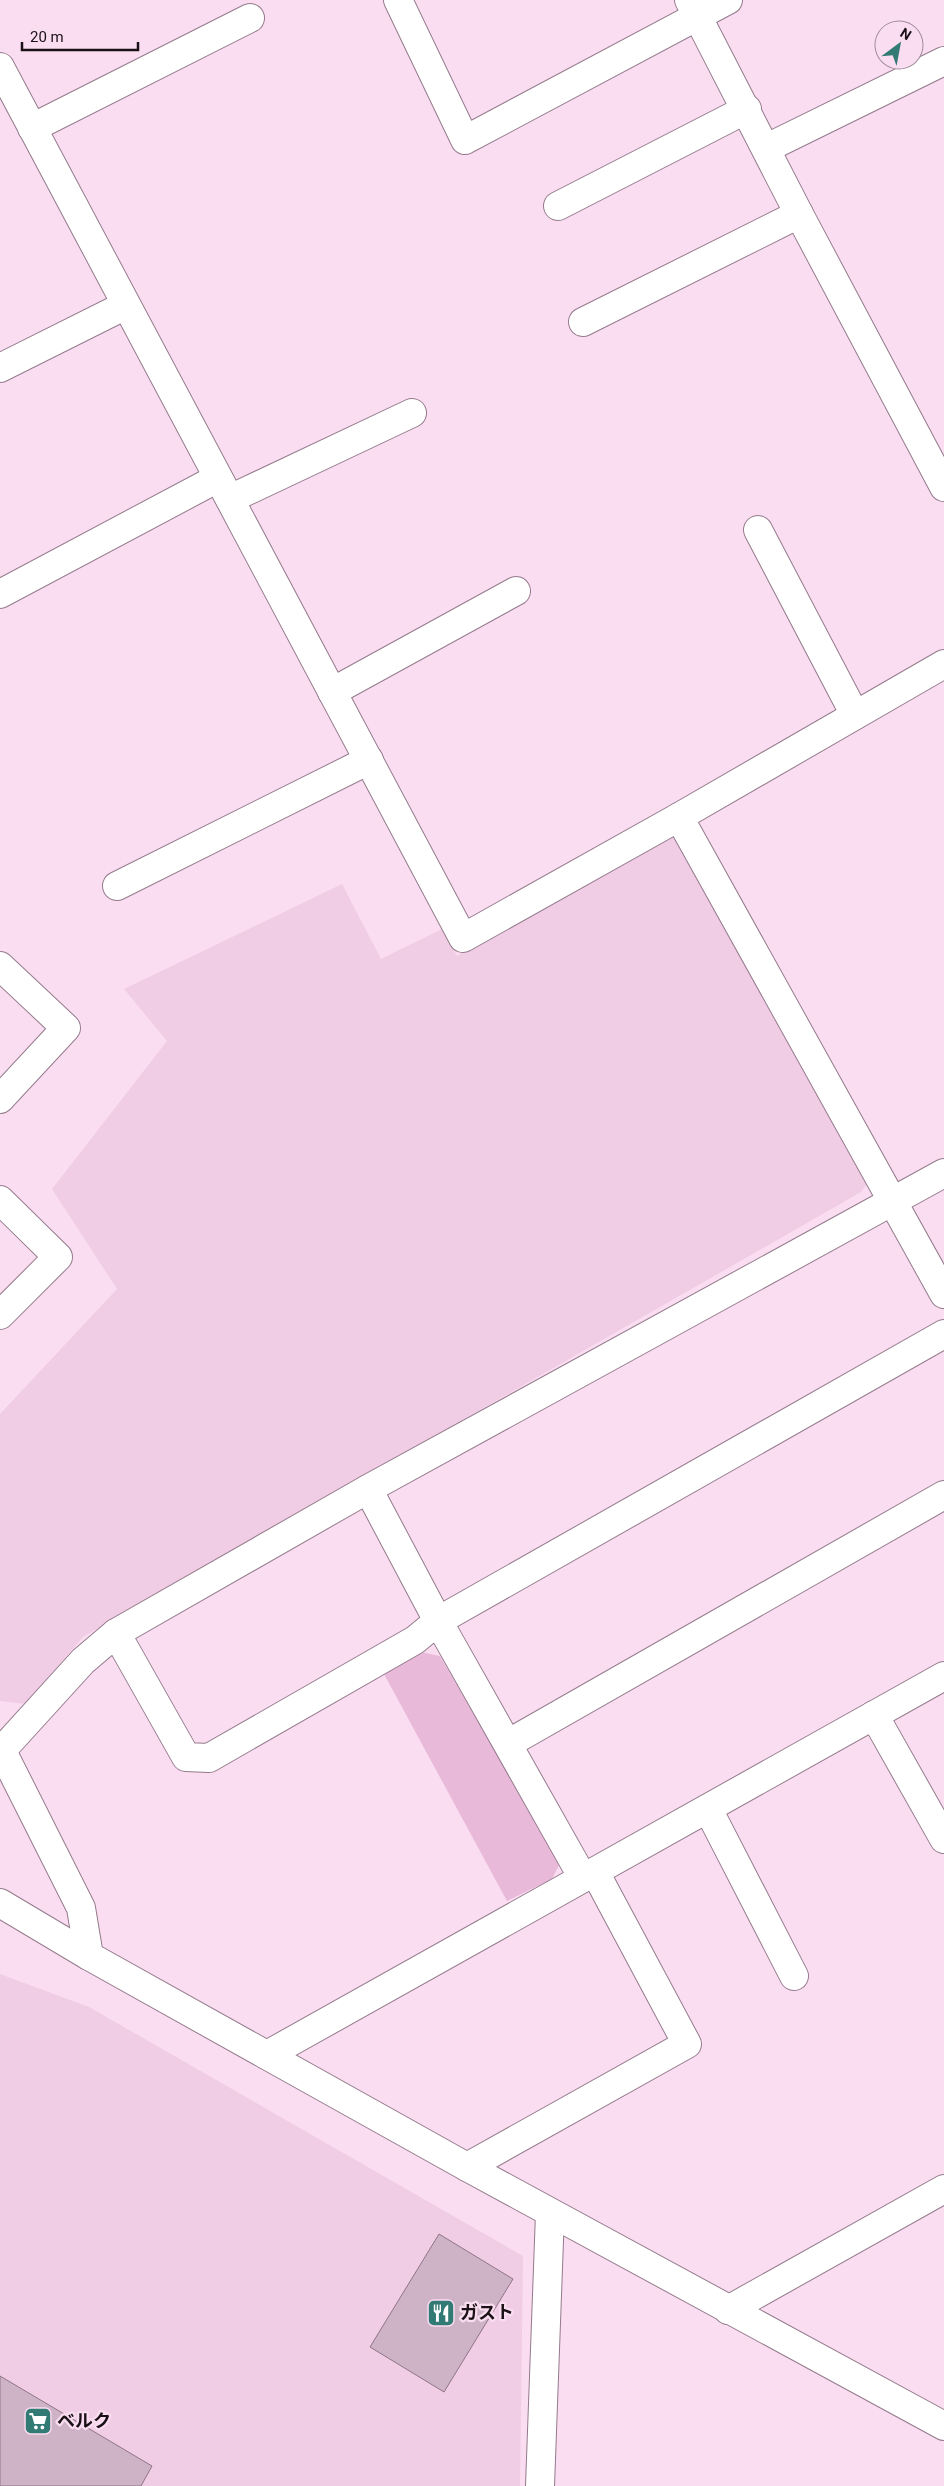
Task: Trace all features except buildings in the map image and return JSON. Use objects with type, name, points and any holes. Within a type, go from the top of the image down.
[{"type":"street","points":[[398,0],[465,140],[693,8],[728,0]]},
{"type":"street","points":[[693,8],[767,148],[799,214],[944,487]]},
{"type":"street","points":[[32,128],[250,18]]},
{"type":"street","points":[[767,148],[944,61]]},
{"type":"street","points":[[0,68],[463,938],[679,817],[944,664]]},
{"type":"street","points":[[558,206],[746,109]]},
{"type":"street","points":[[583,322],[799,214]]},
{"type":"street","points":[[0,368],[126,305]]},
{"type":"street","points":[[0,594],[224,489],[412,413]]},
{"type":"street","points":[[758,530],[854,715]]},
{"type":"street","points":[[332,692],[516,591]]},
{"type":"street","points":[[117,886],[369,760]]},
{"type":"street","points":[[679,817],[944,1294]]},
{"type":"street","points":[[0,966],[66,1028],[0,1099]]},
{"type":"street","points":[[89,1956],[81,1908],[1,1748],[83,1662],[116,1633],[368,1489],[944,1173]]},
{"type":"street","points":[[0,1200],[58,1257],[0,1314]]},
{"type":"street","points":[[116,1633],[186,1757],[210,1758],[415,1640],[438,1621],[944,1334]]},
{"type":"street","points":[[368,1489],[438,1621],[509,1744],[589,1875],[686,2044],[467,2167]]},
{"type":"street","points":[[509,1744],[944,1495]]},
{"type":"street","points":[[267,2055],[944,1676]]},
{"type":"street","points":[[874,1715],[944,1839]]},
{"type":"street","points":[[708,1808],[794,1976]]},
{"type":"street","points":[[0,1903],[89,1956],[550,2213],[944,2426]]},
{"type":"street","points":[[728,2310],[944,2189]]},
{"type":"street","points":[[540,2486],[550,2213]]},
{"type":"shaded area","points":[[674,834],[868,1183],[861,1192],[83,1637],[26,1704],[0,1701],[0,1414],[117,1289],[52,1189],[167,1041],[124,989],[342,884],[381,959],[442,929],[457,956]]},
{"type":"shaded area","points":[[421,1652],[440,1656],[560,1863],[552,1879],[507,1901],[384,1674]]},
{"type":"shaded area","points":[[0,1974],[89,2007],[523,2256],[520,2486],[0,2486]]},
{"type":"place","name":"ガスト","points":[[441,2313]]},
{"type":"place","name":"ベルク","points":[[38,2421]]}]
